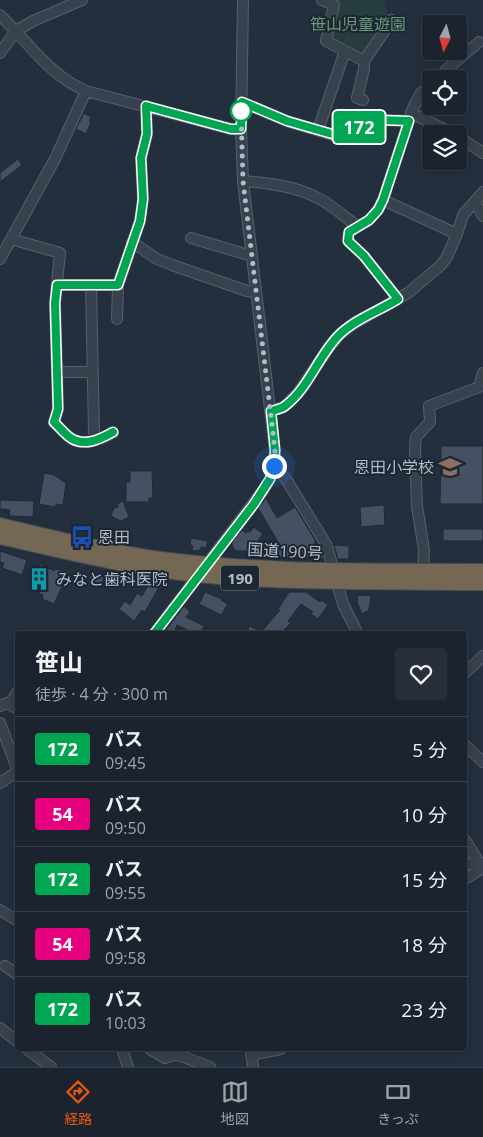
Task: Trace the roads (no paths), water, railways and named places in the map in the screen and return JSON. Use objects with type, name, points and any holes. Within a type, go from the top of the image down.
[{"type":"highway","name":"国道190号","points":[[0,525],[126,553],[208,564],[336,576],[423,571],[483,571]]},
{"type":"highway","name":"国道190号","points":[[0,537],[99,560],[198,575],[336,576],[483,583]]},
{"type":"street","points":[[0,53],[16,31],[33,21],[82,0]]},
{"type":"street","points":[[156,631],[264,489],[270,479],[274,466],[275,450],[271,411],[255,292],[243,181],[241,129],[243,0]]},
{"type":"street","points":[[322,0],[334,5],[326,41],[364,61]]},
{"type":"street","points":[[0,15],[65,80],[86,90],[231,129],[241,129]]},
{"type":"street","points":[[363,100],[356,98],[364,69],[364,61],[392,20]]},
{"type":"street","points":[[446,70],[478,42]]},
{"type":"street","points":[[318,130],[345,51]]},
{"type":"street","points":[[0,259],[55,159],[86,90]]},
{"type":"street","points":[[398,299],[364,256],[348,241],[349,232],[369,220],[378,210],[410,117],[422,92]]},
{"type":"street","points":[[242,102],[287,121],[339,136],[344,128],[366,128],[380,120],[410,117],[431,125]]},
{"type":"street","points":[[117,319],[118,285],[140,221],[143,199],[141,158],[147,134],[146,106]]},
{"type":"street","points":[[467,142],[483,153]]},
{"type":"street","points":[[243,181],[285,186],[304,192],[330,206],[358,227]]},
{"type":"street","points":[[271,411],[284,407],[298,393],[340,334],[422,283],[440,266],[447,257],[463,216],[483,192]]},
{"type":"street","points":[[383,200],[457,234]]},
{"type":"street","points":[[475,202],[483,216]]},
{"type":"street","points":[[191,238],[245,254],[251,253]]},
{"type":"street","points":[[10,239],[60,253],[55,303],[58,409],[54,422],[68,437],[79,442],[90,442],[113,432]]},
{"type":"street","points":[[132,242],[157,259],[172,266],[255,292]]},
{"type":"street","points":[[57,285],[118,285]]},
{"type":"street","points":[[91,285],[94,433]]},
{"type":"street","points":[[58,372],[93,372]]},
{"type":"street","points":[[423,571],[424,550],[417,506],[416,437],[430,422],[429,406],[479,387],[483,373]]},
{"type":"street","points":[[274,466],[286,479],[327,546],[343,604],[356,631]]},
{"type":"street","points":[[467,671],[483,656]]},
{"type":"street","points":[[0,724],[15,765]]},
{"type":"street","points":[[467,747],[483,762]]},
{"type":"street","points":[[0,783],[15,772]]},
{"type":"street","points":[[467,843],[482,865]]},
{"type":"street","points":[[467,864],[482,865]]},
{"type":"street","points":[[467,878],[482,865]]},
{"type":"street","points":[[0,910],[15,919]]},
{"type":"street","points":[[5,966],[15,973]]},
{"type":"street","points":[[0,1028],[15,1040]]},
{"type":"street","points":[[30,1051],[51,1067]]},
{"type":"street","points":[[123,1051],[128,1067]]},
{"type":"street","points":[[154,1051],[166,1058],[174,1055],[181,1056],[210,1067]]},
{"type":"street","points":[[251,1052],[253,1067]]},
{"type":"place","name":"恩田小学校","points":[[450,467]]},
{"type":"place","name":"恩田","points":[[82,537]]},
{"type":"place","name":"みなと歯科医院","points":[[39,579]]},
{"type":"park label","name":"笹山児童遊園","points":[[358,24]]}]
